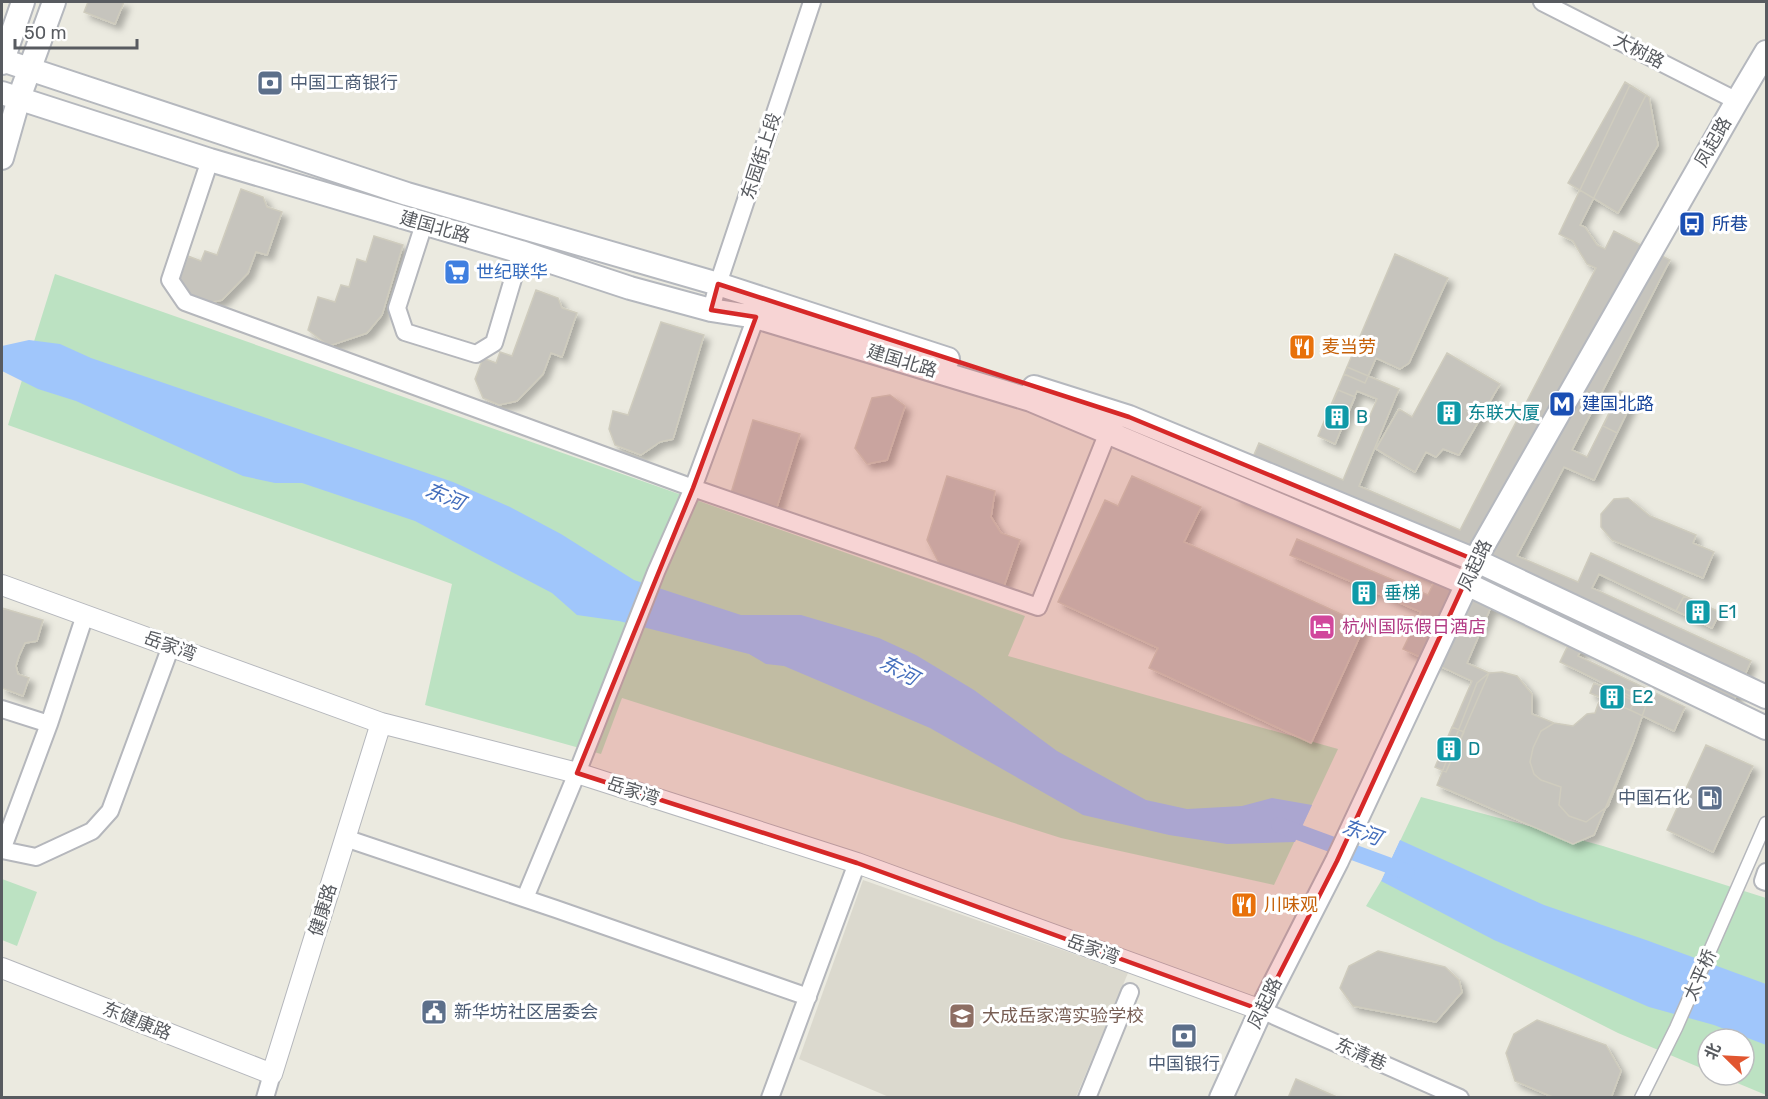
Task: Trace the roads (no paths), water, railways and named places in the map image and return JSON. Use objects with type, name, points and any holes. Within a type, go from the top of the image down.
[{"type":"main road","points":[[2,61],[23,2]]},
{"type":"main road","points":[[2,158],[10,96],[30,68],[54,2]]},
{"type":"main road","name":"凤起路","points":[[1221,1098],[1261,1010],[1360,811],[1467,584],[1475,560],[1767,52]]},
{"type":"main road","name":"建国北路","points":[[2,61],[30,68],[200,127],[407,194],[718,284],[1129,417],[1475,560],[1767,697]]},
{"type":"main road","name":"建国北路","points":[[10,96],[210,160],[521,252],[630,288],[711,310],[756,317],[1031,400],[1467,584],[1767,728]]},
{"type":"street","name":"东园街上段","points":[[711,310],[812,2]]},
{"type":"street","name":"大树路","points":[[1542,2],[1737,101]]},
{"type":"street","points":[[210,160],[170,280],[185,302],[693,488],[1038,608],[1108,432]]},
{"type":"street","points":[[424,224],[397,308],[405,332],[476,354],[494,343],[521,252]]},
{"type":"street","points":[[525,898],[656,572],[693,488],[756,317]]},
{"type":"street","name":"岳家湾","points":[[2,585],[381,723],[576,773],[858,863],[1261,1010]]},
{"type":"street","points":[[85,615],[49,724],[2,850],[36,857],[93,831],[110,810],[171,646]]},
{"type":"street","points":[[2,709],[49,724]]},
{"type":"street","name":"健康路","points":[[265,1098],[381,723]]},
{"type":"street","name":"太平桥","points":[[1641,1098],[1676,1028],[1767,823]]},
{"type":"street","points":[[345,838],[525,898],[807,997]]},
{"type":"street","points":[[770,1098],[858,863]]},
{"type":"street","points":[[1767,872],[1763,881],[1767,882]]},
{"type":"street","name":"东健康路","points":[[2,968],[272,1074]]},
{"type":"street","points":[[1087,1098],[1130,992]]},
{"type":"street","name":"东清巷","points":[[1261,1010],[1460,1098]]},
{"type":"water","points":[[29,340],[60,344],[91,358],[453,482],[510,507],[561,534],[634,580],[741,615],[801,615],[879,638],[916,655],[974,690],[1057,751],[1146,800],[1187,809],[1242,806],[1272,798],[1312,805],[1295,842],[1227,844],[1169,835],[1083,815],[930,728],[784,666],[766,664],[749,654],[619,621],[577,615],[552,593],[415,521],[302,483],[275,483],[243,476],[76,401],[38,389],[2,371],[2,346]]},
{"type":"water","points":[[1400,840],[1544,905],[1766,984],[1766,1045],[1756,1041],[1756,1027],[1719,1027],[1649,1007],[1494,940],[1381,881]]},
{"type":"waterway","name":"东河","points":[[1279,825],[1407,872]]},
{"type":"place","name":"中国工商银行","points":[[270,83]]},
{"type":"place","name":"所巷","points":[[1692,224]]},
{"type":"place","name":"世纪联华","points":[[457,272]]},
{"type":"place","name":"麦当劳","points":[[1302,347]]},
{"type":"place","name":"建国北路","points":[[1562,404]]},
{"type":"place","name":"东联大厦","points":[[1449,413]]},
{"type":"place","name":"B","points":[[1337,417]]},
{"type":"place","name":"垂梯","points":[[1364,593]]},
{"type":"place","name":"E1","points":[[1698,612]]},
{"type":"place","name":"杭州国际假日酒店","points":[[1322,627]]},
{"type":"place","name":"E2","points":[[1612,697]]},
{"type":"place","name":"D","points":[[1449,749]]},
{"type":"place","name":"中国石化","points":[[1710,798]]},
{"type":"place","name":"川味观","points":[[1244,905]]},
{"type":"place","name":"新华坊社区居委会","points":[[434,1012]]},
{"type":"place","name":"大成岳家湾实验学校","points":[[962,1016]]},
{"type":"place","name":"中国银行","points":[[1184,1036]]}]
